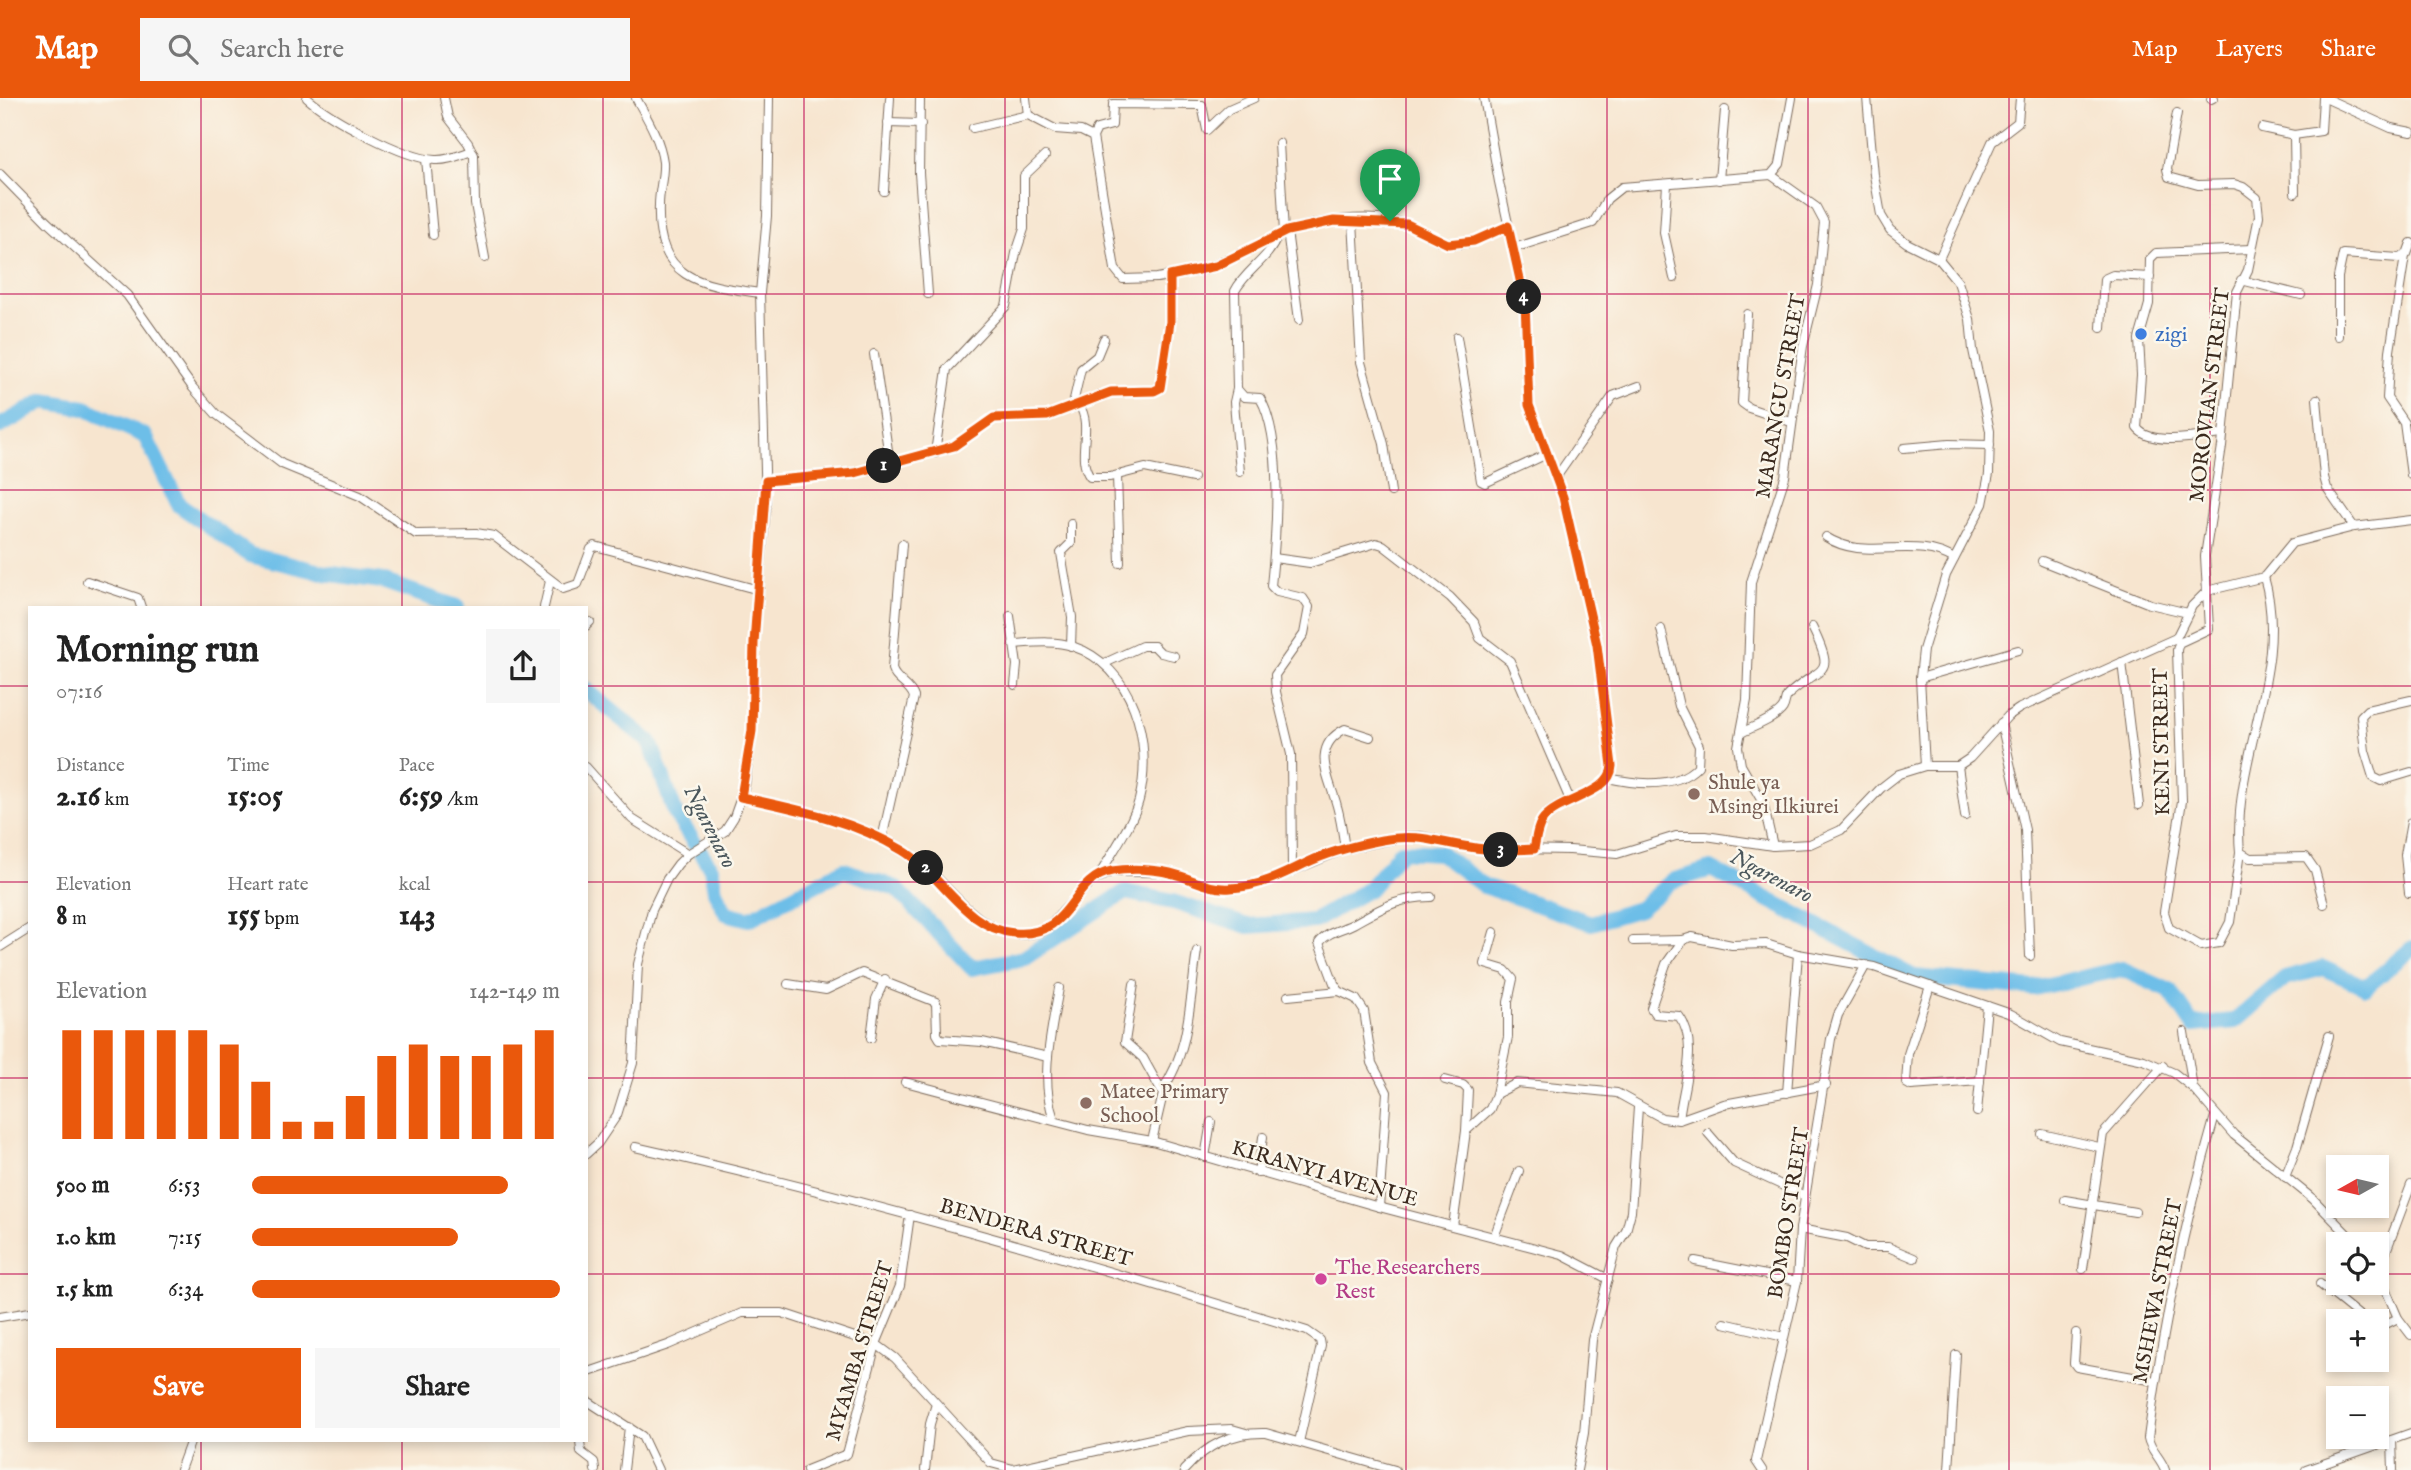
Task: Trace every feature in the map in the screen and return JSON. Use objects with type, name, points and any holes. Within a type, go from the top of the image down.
[{"type":"street","points":[[307,98],[338,121],[426,159],[442,160],[472,151]]},
{"type":"street","points":[[444,98],[448,117],[472,151],[475,165],[475,204],[485,258]]},
{"type":"street","points":[[636,98],[652,129],[663,160],[659,217],[668,255],[692,279],[706,286],[760,293]]},
{"type":"street","points":[[588,1152],[598,1143],[617,1115],[633,1063],[638,964],[646,931],[667,879],[688,854],[725,831],[741,797],[752,731],[766,481],[762,439],[760,293],[767,216],[769,98]]},
{"type":"street","points":[[884,191],[890,98]]},
{"type":"street","points":[[920,98],[919,173],[928,294]]},
{"type":"street","points":[[1026,98],[1027,115]]},
{"type":"street","points":[[1254,98],[1229,110],[1209,129],[1205,126],[1202,105],[1114,104],[1112,125],[1097,129],[1093,137],[1116,274],[1123,279],[1133,279],[1170,276],[1216,266],[1308,225],[1353,221],[1407,224],[1448,244],[1474,241],[1508,226]]},
{"type":"street","points":[[1485,98],[1525,302],[1529,405],[1557,476],[1597,645],[1612,766],[1611,775],[1604,783],[1570,800],[1543,818],[1534,849]]},
{"type":"street","points":[[1514,248],[1593,223],[1607,198],[1622,187],[1771,175],[1780,164],[1792,98]]},
{"type":"street","points":[[1867,98],[1874,175],[1884,222],[1907,243],[1939,259],[1965,295],[1990,445],[1983,504],[1954,559],[1923,650],[1920,678],[1925,765]]},
{"type":"street","points":[[1939,259],[1992,142],[2018,122],[2020,98]]},
{"type":"street","points":[[2262,128],[2294,135],[2320,131],[2324,98],[2391,128],[2411,132]]},
{"type":"street","points":[[1719,180],[1725,110]]},
{"type":"street","name":"MOROVIAN STREET","points":[[2177,113],[2167,174],[2184,183],[2234,184],[2252,193],[2259,205],[2248,271],[2237,292],[2230,341],[2223,434],[2204,556],[2207,591]]},
{"type":"street","points":[[973,128],[1027,115],[1055,129],[1081,131],[1093,137]]},
{"type":"street","points":[[888,123],[921,124]]},
{"type":"street","points":[[2294,135],[2295,193]]},
{"type":"street","points":[[1279,143],[1283,234],[1298,320]]},
{"type":"street","points":[[934,453],[947,369],[1006,306],[1016,253],[1024,229],[1024,176],[1045,156]]},
{"type":"street","points":[[426,159],[433,235]]},
{"type":"street","points":[[0,174],[47,222],[127,295],[193,388],[216,414],[282,464],[360,496],[406,530],[416,534],[476,533],[494,536],[563,589],[575,586],[591,549],[596,546],[759,590]]},
{"type":"street","name":"MARANGU STREET","points":[[1771,175],[1816,207],[1824,222],[1818,285],[1803,346],[1785,477],[1751,582],[1748,700],[1738,747],[1741,765],[1763,803],[1773,846]]},
{"type":"street","points":[[1667,184],[1664,233],[1674,278]]},
{"type":"street","points":[[1353,221],[1361,362],[1384,444],[1391,492]]},
{"type":"street","points":[[1240,472],[1234,402],[1237,389],[1235,291],[1283,234]]},
{"type":"street","points":[[2411,243],[2405,256],[2390,351],[2386,398],[2404,423],[2411,475]]},
{"type":"street","points":[[2223,434],[2157,438],[2144,435],[2137,428],[2141,375],[2138,339],[2149,304],[2151,257],[2156,253],[2251,249]]},
{"type":"street","points":[[2338,336],[2338,277],[2343,254],[2405,256]]},
{"type":"street","points":[[2101,328],[2104,279],[2113,275],[2150,276]]},
{"type":"street","points":[[766,481],[855,473],[954,446],[994,418],[1047,416],[1111,392],[1149,392],[1160,388],[1170,322],[1170,276]]},
{"type":"street","points":[[2241,280],[2301,295]]},
{"type":"street","points":[[1747,314],[1742,402],[1749,408],[1791,422]]},
{"type":"street","points":[[1457,337],[1482,483],[1507,475],[1547,454]]},
{"type":"street","points":[[1104,339],[1097,356],[1081,369],[1075,407],[1085,423],[1084,454],[1087,474],[1090,477],[1117,476],[1146,468],[1193,478]]},
{"type":"street","points":[[874,354],[890,464]]},
{"type":"street","points":[[1557,476],[1613,396],[1639,386]]},
{"type":"street","points":[[1237,389],[1244,397],[1260,398],[1267,414],[1275,470],[1272,588],[1303,598],[1309,607],[1304,634],[1276,675],[1276,692],[1291,754],[1292,871]]},
{"type":"street","points":[[2317,399],[2324,477],[2354,527]]},
{"type":"street","points":[[1904,448],[1949,444],[1990,445]]},
{"type":"street","points":[[1117,476],[1120,563]]},
{"type":"street","points":[[1099,876],[1111,872],[1148,870],[1169,873],[1205,886],[1233,888],[1292,871],[1345,849],[1420,836],[1473,848],[1623,854],[1666,838],[1694,835],[1773,846],[1810,844],[1827,838],[1849,822],[1889,781],[1925,765],[1958,766],[1982,747],[2001,723],[2021,708],[2176,638],[2188,613],[2207,591],[2264,577],[2292,544],[2354,527],[2411,520]]},
{"type":"street","points":[[1071,524],[1071,543],[1061,553],[1072,618],[1072,646]]},
{"type":"street","points":[[1826,537],[1838,545],[1854,549],[1937,550],[1954,559]]},
{"type":"street","points":[[1274,558],[1310,563],[1376,543],[1383,545],[1450,597],[1474,622],[1480,638],[1510,661],[1570,800]]},
{"type":"street","points":[[882,839],[914,697],[910,687],[898,679],[892,669],[902,544]]},
{"type":"street","points":[[2042,561],[2150,604],[2188,613]]},
{"type":"street","name":"KENI STREET","points":[[2207,591],[2209,629],[2179,643],[2177,650],[2182,802],[2164,912],[2167,926],[2201,946],[2219,943],[2230,922],[2240,852],[2245,765],[2270,643],[2271,611],[2264,577]]},
{"type":"street","points":[[87,581],[138,598],[141,606]]},
{"type":"street","points":[[544,606],[551,581]]},
{"type":"street","points":[[1010,616],[1017,665],[1015,685]]},
{"type":"street","points":[[1741,733],[1779,712],[1789,693],[1824,667],[1824,652],[1812,627]]},
{"type":"street","points":[[1608,778],[1655,783],[1680,777],[1698,766],[1699,746],[1679,706],[1661,629]]},
{"type":"street","points":[[741,797],[823,816],[882,839],[923,865],[981,921],[1013,933],[1045,930],[1099,876],[1137,807],[1142,752],[1135,709],[1105,663],[1072,646],[1049,643],[1013,644]]},
{"type":"street","points":[[1105,663],[1142,646],[1154,646],[1161,653],[1174,656]]},
{"type":"street","points":[[1920,678],[2018,650]]},
{"type":"street","points":[[2122,662],[2139,805]]},
{"type":"street","points":[[2411,700],[2367,710],[2361,716],[2365,751],[2373,777],[2381,781],[2411,772]]},
{"type":"street","points":[[2001,723],[2025,830],[2030,956]]},
{"type":"street","points":[[1345,849],[1337,804],[1325,775],[1327,746],[1332,737],[1345,730],[1370,737]]},
{"type":"street","points":[[1958,766],[1965,816]]},
{"type":"street","points":[[588,769],[632,819],[688,854]]},
{"type":"street","points":[[2409,893],[2405,855],[2411,822]]},
{"type":"street","points":[[2240,852],[2250,858],[2306,857],[2315,870],[2324,904]]},
{"type":"street","points":[[1339,990],[1322,956],[1319,943],[1324,936],[1387,904],[1431,897]]},
{"type":"street","points":[[0,947],[28,929]]},
{"type":"street","points":[[1465,1131],[1490,1109],[1496,1094],[1508,1037],[1508,1002],[1513,979],[1505,970],[1485,964],[1494,932]]},
{"type":"street","points":[[1633,942],[1683,940],[1692,937],[1732,945],[1760,943],[1798,954],[1866,965],[2025,1020],[2047,1037],[2060,1042],[2163,1066],[2193,1088],[2215,1116],[2346,1232]]},
{"type":"street","points":[[1679,1120],[1690,1050],[1681,1019],[1672,1014],[1655,1014],[1652,1012],[1652,1002],[1666,964],[1683,940]]},
{"type":"street","points":[[1152,1141],[1162,1090],[1173,1072],[1181,1046],[1197,951]]},
{"type":"street","points":[[1787,1093],[1798,954]]},
{"type":"street","name":"BOMBO STREET","points":[[1762,1470],[1756,1461],[1760,1432],[1776,1382],[1797,1281],[1800,1229],[1834,1027],[1866,965]]},
{"type":"street","points":[[788,984],[826,990],[862,972],[885,979],[936,1002],[939,1009],[937,1034],[940,1039],[982,1042],[1048,1057]]},
{"type":"street","points":[[871,1038],[876,999],[885,979]]},
{"type":"street","points":[[1134,984],[1125,1042],[1139,1053],[1162,1090]]},
{"type":"street","points":[[1930,986],[1908,1054],[1906,1083],[1911,1086],[1949,1086],[1980,1081]]},
{"type":"street","points":[[1055,1119],[1049,1099],[1048,1057],[1059,988]]},
{"type":"street","points":[[1288,996],[1339,990],[1356,999],[1364,1011],[1372,1063],[1387,1092],[1379,1207]]},
{"type":"street","points":[[1977,1112],[1987,1006]]},
{"type":"street","points":[[2184,1032],[2193,1088]]},
{"type":"street","points":[[2285,1177],[2297,1147],[2329,1035]]},
{"type":"street","points":[[2082,1269],[2099,1147],[2104,1134],[2163,1066]]},
{"type":"street","points":[[1445,1080],[1468,1090],[1453,1226]]},
{"type":"street","name":"KIRANYI AVENUE","points":[[905,1082],[1055,1119],[1088,1130],[1152,1141],[1379,1207],[1562,1255],[1608,1279]]},
{"type":"street","points":[[1496,1094],[1508,1085],[1528,1083],[1543,1087],[1617,1093],[1662,1118],[1679,1120],[1724,1104],[1826,1085]]},
{"type":"street","points":[[1577,1470],[1584,1433],[1592,1340],[1616,1247],[1626,1231],[1631,1212],[1638,1107]]},
{"type":"street","name":"MSHEWA STREET","points":[[2165,1470],[2148,1438],[2155,1381],[2196,1181],[2215,1116]]},
{"type":"street","points":[[1205,1157],[1211,1122]]},
{"type":"street","points":[[1708,1133],[1734,1163],[1805,1196]]},
{"type":"street","points":[[2042,1134],[2099,1147]]},
{"type":"street","points":[[1258,1173],[1264,1137]]},
{"type":"street","name":"BENDERA STREET","points":[[635,1147],[766,1176],[910,1215],[1108,1270],[1314,1334],[1321,1346],[1299,1442]]},
{"type":"street","points":[[1494,1237],[1518,1171]]},
{"type":"street","points":[[2389,1240],[2411,1185]]},
{"type":"street","points":[[2064,1200],[2135,1212]]},
{"type":"street","name":"MYAMBA STREET","points":[[807,1470],[847,1454],[876,1344],[900,1286],[910,1215]]},
{"type":"street","points":[[1800,1229],[1847,1238],[1865,1247],[1888,1247],[1914,1258]]},
{"type":"street","points":[[1695,1261],[1797,1281]]},
{"type":"street","points":[[2320,1284],[2351,1309]]},
{"type":"street","points":[[2389,1295],[2398,1318],[2410,1332]]},
{"type":"street","points":[[588,1372],[668,1345],[752,1310],[782,1313],[876,1344],[895,1358],[991,1463],[1013,1469],[1188,1431],[1232,1429],[1246,1433],[1266,1433],[1395,1470]]},
{"type":"street","points":[[0,1317],[28,1312]]},
{"type":"street","points":[[2389,1322],[2398,1318]]},
{"type":"street","points":[[1724,1323],[1784,1337]]},
{"type":"street","points":[[2076,1334],[2074,1363],[2082,1370],[2155,1381]]},
{"type":"street","points":[[1949,1470],[1956,1355]]},
{"type":"street","points":[[925,1470],[930,1424],[936,1404]]},
{"type":"street","points":[[588,1405],[629,1427],[646,1441],[658,1470]]},
{"type":"street","points":[[624,1470],[629,1427]]},
{"type":"street","points":[[1184,1470],[1210,1446],[1246,1433]]},
{"type":"street","points":[[2306,1470],[2411,1433]]},
{"type":"street","points":[[2392,1440],[2393,1470]]},
{"type":"street","points":[[180,1470],[190,1442]]},
{"type":"street","points":[[580,1442],[581,1452],[594,1462],[595,1470]]},
{"type":"waterway","name":"Ngarenaro","points":[[0,426],[44,401],[85,408],[145,436],[179,505],[250,555],[325,573],[382,581],[454,606]]},
{"type":"waterway","name":"Ngarenaro","points":[[588,692],[650,742],[676,815],[711,868],[715,891],[726,913],[749,919],[844,870],[896,888],[972,968],[1024,958],[1125,892],[1173,902],[1248,926],[1314,921],[1369,889],[1401,851],[1440,853],[1484,886],[1591,923],[1639,909],[1672,881],[1711,869],[1914,977],[2034,988],[2122,969],[2170,991],[2193,1025],[2235,1021],[2285,978],[2323,968],[2366,987],[2411,949]]},
{"type":"place","name":"zigi","points":[[2141,334]]},
{"type":"place","name":"Shule ya Msingi Ilkiurei","points":[[1694,794]]},
{"type":"place","name":"Matee Primary School","points":[[1086,1103]]},
{"type":"place","name":"The Researchers Rest","points":[[1321,1279]]},
{"type":"route","points":[[1334,221],[1390,221],[1407,224],[1437,241],[1448,244],[1474,241],[1508,226],[1514,248],[1525,302],[1529,405],[1563,497],[1597,645],[1612,766],[1611,775],[1604,783],[1570,800],[1543,818],[1534,849],[1473,848],[1429,837],[1408,836],[1345,849],[1270,880],[1219,889],[1169,873],[1148,870],[1111,872],[1099,876],[1084,888],[1068,910],[1045,930],[1038,933],[1013,933],[996,929],[981,921],[965,909],[923,865],[904,851],[870,833],[823,816],[741,797],[745,786],[752,731],[754,643],[766,481],[855,473],[954,446],[994,418],[1047,416],[1062,413],[1111,392],[1154,391],[1160,388],[1164,380],[1170,322],[1170,276],[1216,266],[1287,231],[1308,225],[1334,221]]}]
